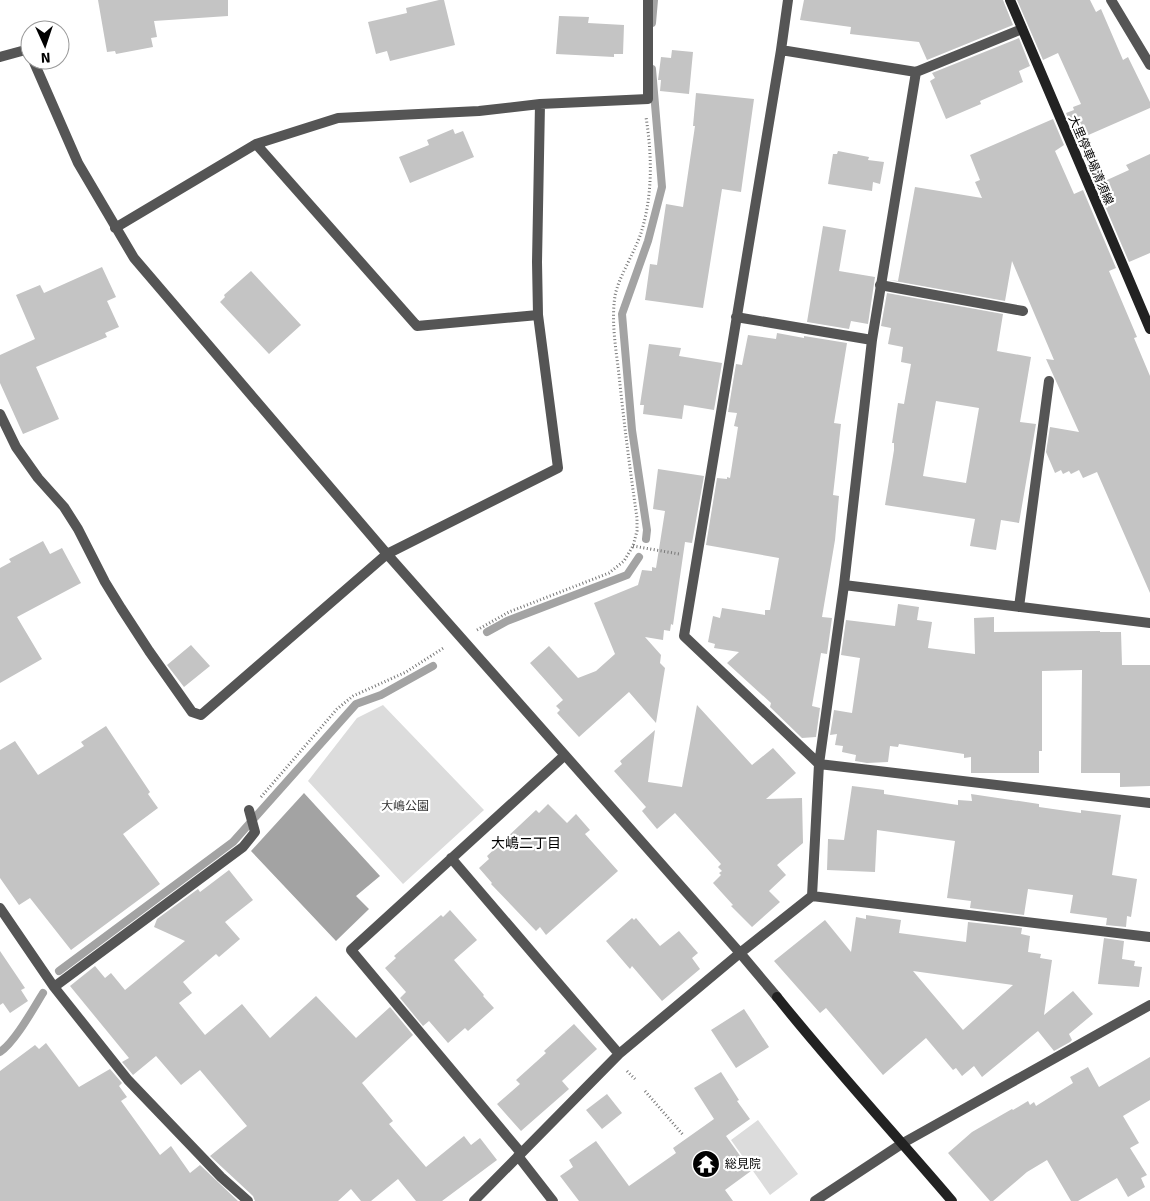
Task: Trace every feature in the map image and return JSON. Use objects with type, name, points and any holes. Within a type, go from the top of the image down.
[{"type":"main road","name":"大里停車場清須線","points":[[1010,0],[1150,329]]},
{"type":"main road","points":[[777,997],[815,1045],[952,1201]]},
{"type":"street","points":[[115,228],[256,144],[338,118],[479,111],[540,104],[648,99],[648,0]]},
{"type":"street","points":[[788,0],[782,50],[684,636],[818,764],[1150,803]]},
{"type":"street","points":[[1111,0],[1150,65]]},
{"type":"street","points":[[782,50],[916,72],[1022,29]]},
{"type":"street","points":[[0,57],[20,51]]},
{"type":"street","points":[[37,70],[78,163],[134,258],[460,638],[777,997]]},
{"type":"street","points":[[812,896],[818,764],[844,585],[872,340],[916,72]]},
{"type":"street","points":[[0,414],[16,447],[38,478],[64,507],[78,529],[120,608],[192,712],[202,715],[387,554],[558,468],[538,315],[537,262],[540,104]]},
{"type":"street","points":[[256,144],[418,326],[538,315]]},
{"type":"street","points":[[880,285],[1023,311]]},
{"type":"street","points":[[736,316],[872,340]]},
{"type":"street","points":[[1019,607],[1049,381]]},
{"type":"street","points":[[844,585],[1150,623]]},
{"type":"street","points":[[553,1201],[519,1154],[351,950],[565,755]]},
{"type":"street","points":[[54,987],[242,847],[255,832],[249,812]]},
{"type":"street","points":[[451,858],[619,1054]]},
{"type":"street","points":[[474,1201],[619,1054],[740,953],[812,896],[1150,936]]},
{"type":"street","points":[[1,912],[54,987],[128,1080],[222,1177],[248,1201]]},
{"type":"street","points":[[815,1201],[903,1143],[1150,1006]]},
{"type":"path","points":[[249,812],[336,709],[353,696],[406,672],[460,638],[509,612],[610,573],[624,561],[633,546],[637,531],[637,518],[613,317],[616,293],[641,234],[647,209],[651,170],[650,142],[643,99]]},
{"type":"path","points":[[633,546],[696,556]]},
{"type":"path","points":[[645,1091],[684,1136]]},
{"type":"green space","name":"大嶋公園","points":[[383,705],[484,810],[403,884],[308,781],[357,718]]},
{"type":"green space","points":[[758,1120],[798,1174],[770,1195],[731,1140]]},
{"type":"shaded area","points":[[304,793],[380,876],[356,896],[369,909],[336,941],[251,851]]},
{"type":"building","points":[[98,0],[228,0],[228,16],[154,21],[157,37],[151,38],[153,47],[116,54],[115,51],[107,52]]},
{"type":"building","points":[[444,0],[455,45],[390,61],[387,51],[376,54],[368,22],[407,13],[406,8]]},
{"type":"building","points":[[804,0],[1003,0],[1013,25],[927,60],[919,42],[850,34],[851,27],[800,20]]},
{"type":"building","points":[[1017,0],[1090,0],[1096,12],[1101,9],[1123,60],[1128,57],[1150,102],[1150,108],[1077,140],[1066,113],[1074,110],[1073,107],[1081,104],[1058,53],[1043,60]]},
{"type":"building","points":[[559,16],[589,17],[588,23],[624,25],[623,54],[614,54],[614,57],[556,54]]},
{"type":"building","points":[[1019,38],[1030,66],[1019,71],[1023,82],[980,101],[981,104],[946,119],[930,81],[935,78],[932,73]]},
{"type":"building","points":[[672,50],[693,52],[689,94],[660,91],[661,80],[658,80],[661,57],[671,58]]},
{"type":"building","points":[[696,93],[754,99],[741,192],[722,189],[703,308],[645,300],[650,264],[657,265],[666,204],[683,207],[695,126],[693,126]]},
{"type":"building","points":[[1053,119],[1064,145],[1055,151],[1074,194],[1083,190],[1116,268],[1109,271],[1137,337],[1134,338],[1150,376],[1150,593],[1097,472],[1083,478],[1079,470],[1071,474],[1069,471],[1063,474],[1061,470],[1055,473],[1046,452],[1050,427],[1079,432],[1046,359],[1054,360],[1012,261],[1005,301],[889,280],[898,281],[915,187],[982,198],[975,182],[980,180],[970,155]]},
{"type":"building","points":[[453,129],[455,134],[463,131],[474,157],[410,183],[399,157],[429,145],[427,140]]},
{"type":"building","points":[[838,151],[869,157],[868,160],[884,162],[880,184],[873,182],[872,191],[828,184],[833,154],[837,154]]},
{"type":"building","points":[[1150,154],[1150,253],[1129,262],[1096,185],[1129,170],[1126,165]]},
{"type":"building","points":[[823,226],[846,230],[839,271],[875,277],[868,324],[851,321],[849,329],[807,322]]},
{"type":"building","points":[[102,267],[116,297],[107,301],[119,327],[105,333],[107,337],[36,367],[59,419],[23,434],[0,383],[0,355],[35,339],[16,295],[40,285],[44,293]]},
{"type":"building","points":[[251,271],[301,325],[269,354],[220,302],[225,297],[224,295]]},
{"type":"building","points":[[887,293],[1003,314],[997,351],[1031,357],[1020,422],[1036,424],[1019,523],[1001,520],[996,550],[970,546],[975,519],[885,505],[894,450],[894,443],[892,443],[898,403],[904,404],[911,364],[901,362],[903,347],[888,344],[891,328],[881,326]],"holes":[[[936,401],[979,408],[966,483],[923,476]]]},
{"type":"building","points":[[777,333],[847,343],[834,423],[841,424],[833,495],[839,496],[835,540],[822,617],[832,618],[827,654],[821,653],[812,706],[820,708],[816,737],[802,738],[770,707],[771,703],[727,663],[739,652],[714,648],[715,644],[708,642],[713,616],[720,618],[722,608],[765,615],[765,610],[770,610],[779,558],[706,545],[717,478],[730,478],[738,427],[734,426],[737,413],[728,412],[736,364],[742,365],[748,335],[776,339]]},
{"type":"building","points":[[649,344],[681,348],[679,356],[722,363],[714,410],[684,405],[682,419],[643,414],[644,405],[640,405]]},
{"type":"building","points":[[658,469],[704,476],[692,543],[685,542],[673,625],[671,624],[670,631],[664,630],[663,640],[645,637],[661,655],[660,663],[665,668],[656,723],[629,692],[579,737],[557,713],[560,710],[556,706],[563,700],[530,663],[549,646],[578,678],[596,671],[615,654],[594,603],[638,585],[642,570],[652,571],[652,567],[656,568],[665,511],[653,509]]},
{"type":"building","points":[[43,541],[50,554],[62,548],[81,583],[17,617],[42,659],[0,683],[0,568],[11,562],[9,559]]},
{"type":"building","points":[[898,604],[919,607],[917,620],[932,622],[928,648],[975,654],[974,618],[994,617],[994,632],[1121,632],[1122,665],[1150,665],[1150,786],[1120,787],[1120,773],[1081,773],[1082,670],[1042,671],[1042,751],[1039,751],[1039,773],[971,773],[971,757],[964,758],[964,754],[899,744],[898,747],[890,746],[888,762],[867,763],[855,761],[856,755],[842,752],[843,746],[835,745],[837,734],[830,735],[834,710],[852,713],[860,658],[841,655],[846,620],[895,626]]},
{"type":"building","points":[[191,645],[210,666],[184,687],[167,665]]},
{"type":"building","points":[[697,705],[752,765],[773,748],[796,773],[766,799],[802,798],[803,843],[777,865],[786,875],[769,891],[780,902],[752,927],[731,906],[733,905],[713,883],[721,875],[719,873],[722,871],[718,867],[721,864],[675,813],[657,829],[642,811],[646,807],[614,771],[622,764],[620,761],[655,730],[648,782],[682,787]]},
{"type":"building","points":[[106,726],[150,792],[148,794],[158,808],[123,834],[160,884],[71,950],[30,898],[19,905],[0,878],[0,750],[15,741],[38,775],[84,746],[81,742]]},
{"type":"building","points":[[852,786],[884,790],[884,794],[958,805],[958,800],[972,801],[971,794],[1039,804],[1039,807],[1081,813],[1081,810],[1121,815],[1112,875],[1137,879],[1131,917],[1127,916],[1126,927],[1106,925],[1107,918],[1070,913],[1073,895],[1028,889],[1024,915],[970,908],[971,901],[947,898],[955,841],[877,830],[875,872],[827,870],[828,839],[844,840]]},
{"type":"building","points":[[548,804],[567,823],[576,814],[590,830],[585,834],[618,871],[546,935],[540,927],[536,931],[491,884],[479,868],[489,859],[487,856],[536,810],[539,813]]},
{"type":"building","points":[[229,870],[253,900],[225,922],[240,939],[219,957],[216,954],[183,982],[192,993],[179,1003],[205,1035],[242,1004],[270,1038],[316,996],[356,1038],[390,1007],[413,1035],[362,1083],[393,1121],[389,1124],[426,1167],[464,1136],[471,1145],[480,1138],[497,1160],[442,1201],[416,1201],[398,1179],[371,1201],[361,1201],[351,1189],[338,1201],[255,1201],[253,1196],[210,1156],[247,1126],[200,1070],[181,1085],[156,1056],[133,1075],[122,1062],[129,1058],[70,986],[95,966],[105,978],[111,973],[125,990],[185,941],[154,927],[157,919],[198,889],[200,892]]},
{"type":"building","points":[[450,910],[477,940],[454,960],[494,1008],[468,1031],[465,1028],[448,1043],[429,1021],[423,1026],[400,998],[406,992],[385,968],[396,958],[394,956],[441,915],[443,917]]},
{"type":"building","points":[[866,915],[901,920],[899,933],[966,942],[968,922],[1022,928],[1021,934],[1030,936],[1028,952],[1041,954],[1040,958],[1052,960],[1044,1015],[1073,991],[1093,1014],[1069,1034],[1072,1040],[1070,1042],[1054,1051],[1038,1031],[982,1077],[974,1066],[962,1076],[956,1068],[953,1070],[926,1038],[883,1075],[826,1008],[820,1013],[774,961],[825,920],[851,952],[856,917],[866,919]],"holes":[[[913,971],[1013,985],[963,1030]]]},
{"type":"building","points":[[632,918],[634,920],[636,918],[660,946],[679,931],[698,953],[692,958],[700,969],[662,1001],[632,966],[630,969],[606,941]]},
{"type":"building","points":[[1104,938],[1124,941],[1122,959],[1135,961],[1134,966],[1142,967],[1139,987],[1098,984]]},
{"type":"building","points":[[0,951],[25,988],[21,990],[28,1001],[10,1013],[3,1003],[0,1005]]},
{"type":"building","points":[[744,1009],[769,1047],[736,1068],[711,1030]]},
{"type":"building","points":[[574,1024],[597,1049],[562,1081],[569,1089],[521,1131],[497,1104],[520,1084],[516,1080]]},
{"type":"building","points":[[46,1043],[79,1087],[110,1069],[122,1083],[119,1086],[127,1097],[121,1101],[160,1155],[171,1146],[190,1173],[200,1165],[238,1201],[0,1201],[0,1071],[35,1045],[39,1049]]},
{"type":"building","points":[[1150,1057],[1150,1100],[1123,1116],[1139,1143],[1130,1148],[1147,1175],[1141,1178],[1145,1187],[1128,1197],[1117,1178],[1078,1201],[1071,1201],[1047,1160],[1027,1172],[993,1201],[990,1201],[948,1153],[972,1132],[1012,1109],[1028,1101],[1030,1105],[1034,1102],[1036,1106],[1073,1083],[1070,1077],[1088,1067],[1099,1087]]},
{"type":"building","points":[[721,1072],[739,1100],[737,1101],[750,1119],[726,1136],[751,1171],[725,1190],[733,1201],[579,1201],[560,1176],[573,1167],[569,1160],[596,1141],[629,1186],[676,1153],[673,1148],[714,1119],[694,1088]]},
{"type":"building","points":[[607,1094],[622,1113],[602,1129],[586,1110]]},
{"type":"waterway","points":[[652,23],[654,0]]},
{"type":"waterway","points":[[646,539],[647,530],[632,430],[622,314],[648,241],[662,187],[652,69]]},
{"type":"waterway","points":[[487,632],[507,621],[627,575],[639,557]]},
{"type":"waterway","points":[[59,971],[233,842],[356,704],[381,695],[433,666]]},
{"type":"waterway","points":[[0,1052],[18,1033],[43,993]]},
{"type":"place","name":"総見院","points":[[706,1164]]},
{"type":"district","name":"大嶋二丁目","points":[[526,843]]}]
